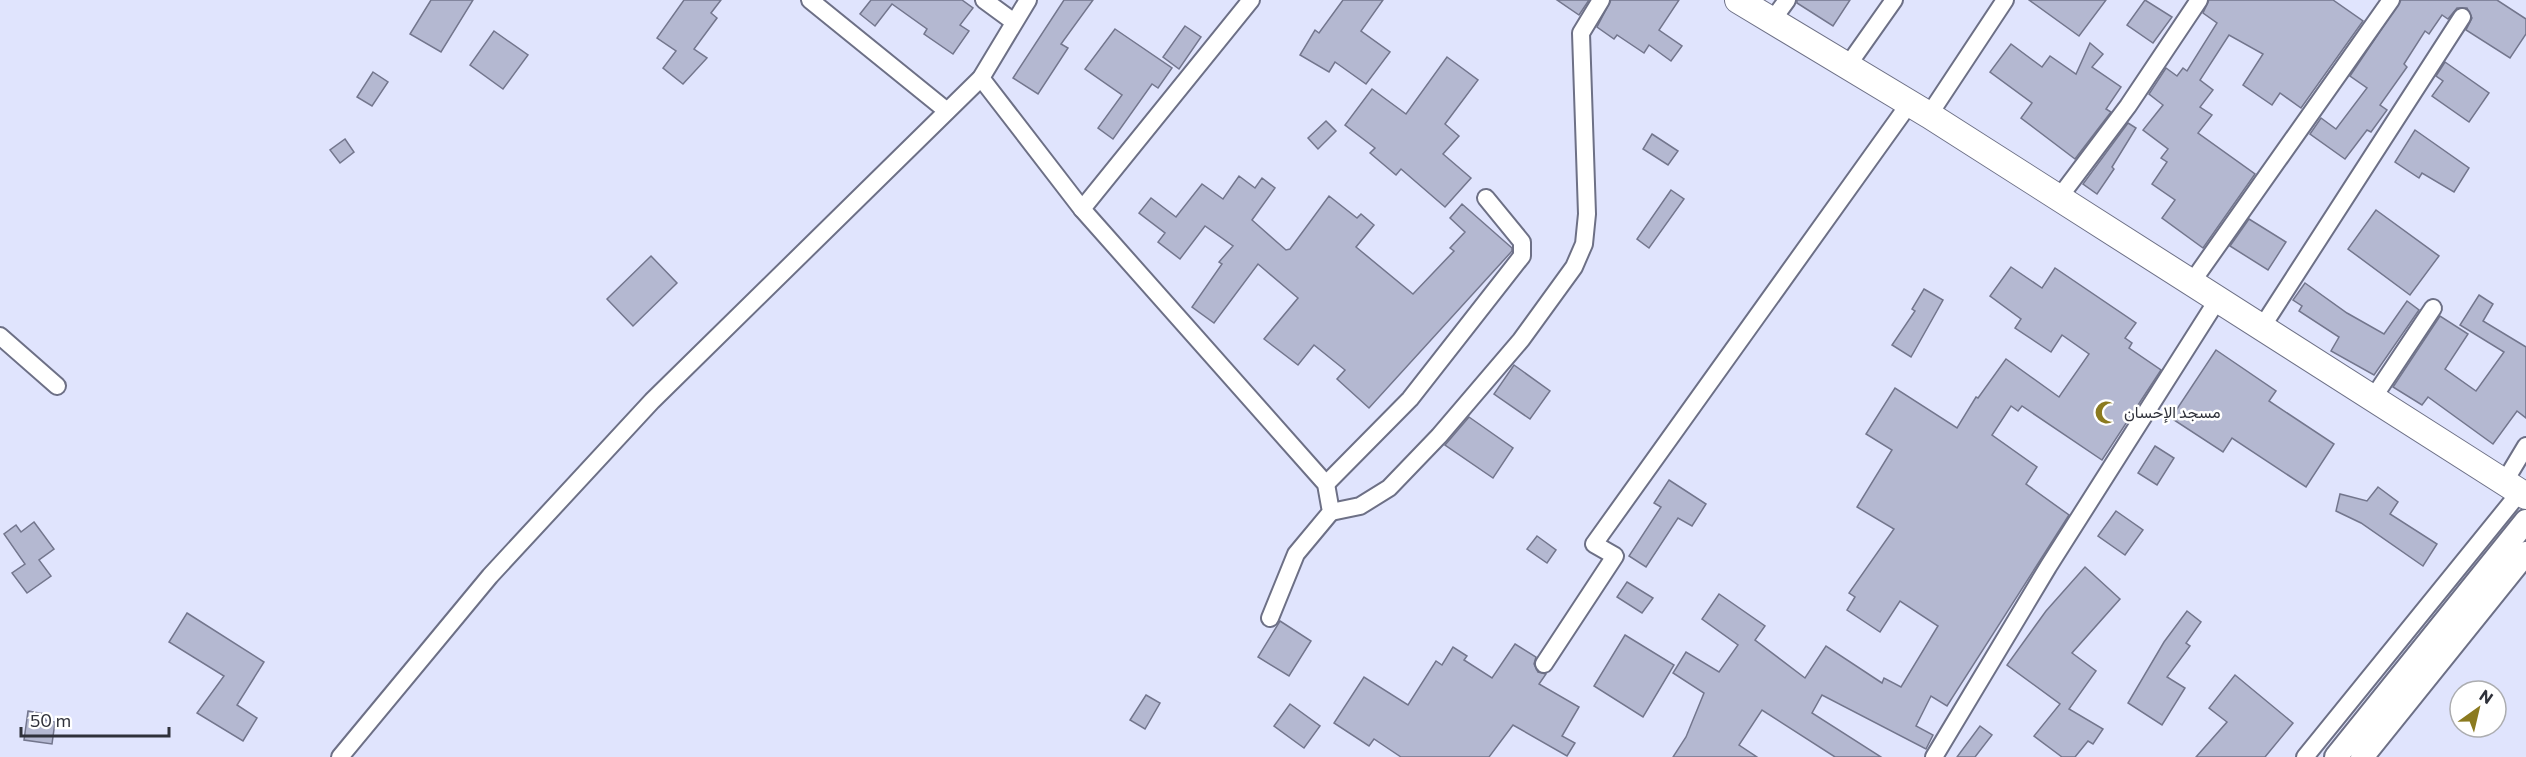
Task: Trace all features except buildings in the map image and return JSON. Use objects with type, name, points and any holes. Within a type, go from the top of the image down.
[{"type":"main road","points":[[1738,0],[1846,68],[1919,109],[2517,490]]},
{"type":"street","points":[[810,0],[947,111]]},
{"type":"street","points":[[984,0],[1014,22]]},
{"type":"street","points":[[340,757],[490,576],[645,409],[981,78],[1028,0]]},
{"type":"street","points":[[1082,209],[1251,0]]},
{"type":"street","points":[[1270,618],[1296,554],[1331,512],[1360,506],[1389,488],[1438,436],[1521,340],[1574,267],[1584,244],[1587,214],[1581,33],[1601,0]]},
{"type":"street","points":[[1771,22],[1787,0]]},
{"type":"street","points":[[1846,68],[1894,0]]},
{"type":"street","points":[[1544,664],[1615,556],[1594,544],[1919,109],[2005,0]]},
{"type":"street","points":[[2058,199],[2128,106],[2199,0]]},
{"type":"street","points":[[2192,282],[2391,0]]},
{"type":"street","points":[[2262,327],[2462,17]]},
{"type":"street","points":[[981,78],[1082,209],[1326,484],[1331,512]]},
{"type":"street","points":[[1326,484],[1410,399],[1522,256],[1522,242],[1486,198]]},
{"type":"street","points":[[1934,757],[2048,567],[2218,299]]},
{"type":"street","points":[[2373,398],[2433,308]]},
{"type":"street","points":[[0,336],[57,386]]},
{"type":"street","points":[[2305,757],[2517,490],[2526,446]]},
{"type":"street","points":[[2336,757],[2526,521]]},
{"type":"street","points":[[2362,757],[2526,553]]},
{"type":"place","name":"مسجد الإحسان","points":[[2106,412]]}]
